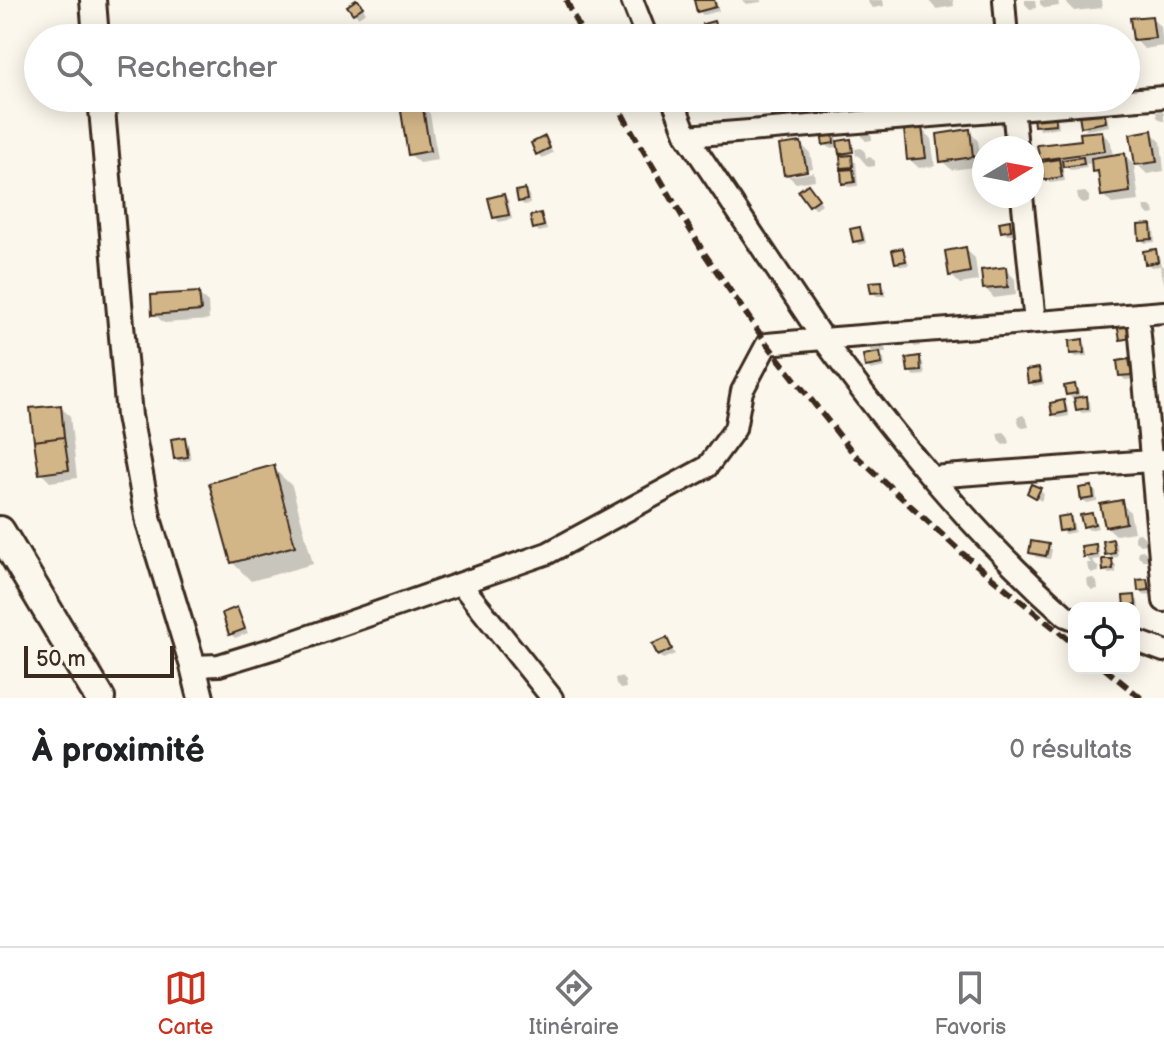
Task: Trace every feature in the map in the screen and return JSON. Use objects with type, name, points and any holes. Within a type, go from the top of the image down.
[{"type":"highway","points":[[0,531],[100,698]]},
{"type":"main road","points":[[93,0],[95,24]]},
{"type":"main road","points":[[102,112],[129,416],[149,522],[193,666],[199,696]]},
{"type":"street","points":[[632,0],[641,24]]},
{"type":"street","points":[[1004,0],[1006,24]]},
{"type":"street","points":[[1140,98],[1164,97]]},
{"type":"street","points":[[678,112],[687,136],[823,339],[878,414],[1025,579],[1068,617]]},
{"type":"street","points":[[687,136],[932,112]]},
{"type":"street","points":[[1014,112],[1016,136]]},
{"type":"street","points":[[1023,208],[1035,322]]},
{"type":"street","points":[[193,666],[219,665],[548,553],[707,467],[735,429],[742,391],[767,344],[1164,312]]},
{"type":"street","points":[[1138,314],[1158,460],[1164,601]]},
{"type":"street","points":[[932,477],[1158,460]]},
{"type":"street","points":[[461,584],[552,698]]},
{"type":"street","points":[[1140,642],[1164,651]]},
{"type":"building","points":[[356,0],[363,7],[353,14],[347,6]]},
{"type":"building","points":[[694,0],[714,0],[716,7],[697,12]]},
{"type":"building","points":[[1152,16],[1155,38],[1140,39],[1140,24],[1131,24],[1130,18]]},
{"type":"building","points":[[401,112],[424,112],[430,151],[408,155]]},
{"type":"building","points":[[1104,112],[1106,122],[1081,127],[1079,114]]},
{"type":"building","points":[[1055,113],[1056,124],[1034,126],[1033,116]]},
{"type":"building","points":[[922,127],[926,158],[907,160],[904,129]]},
{"type":"building","points":[[970,129],[972,157],[940,162],[937,134]]},
{"type":"building","points":[[1152,130],[1157,162],[1135,165],[1130,134]]},
{"type":"building","points":[[1102,131],[1105,151],[1044,159],[1044,144],[1081,140],[1080,133]]},
{"type":"building","points":[[833,132],[834,143],[823,145],[821,133]]},
{"type":"building","points":[[545,136],[550,148],[536,155],[531,143]]},
{"type":"building","points":[[851,139],[853,152],[839,154],[837,141]]},
{"type":"building","points":[[801,142],[807,171],[784,175],[779,145]]},
{"type":"building","points":[[1125,153],[1130,192],[1101,196],[1098,171],[1092,172],[1091,158]]},
{"type":"building","points":[[852,155],[853,167],[841,168],[840,156]]},
{"type":"building","points":[[1083,157],[1084,164],[1063,167],[1062,160]]},
{"type":"building","points":[[1059,159],[1062,177],[1044,180],[1044,162]]},
{"type":"building","points":[[853,169],[855,182],[842,184],[841,170]]},
{"type":"building","points":[[808,184],[819,199],[809,206],[798,191]]},
{"type":"building","points":[[525,189],[527,200],[518,202],[516,191]]},
{"type":"building","points":[[504,194],[509,215],[493,218],[488,198]]},
{"type":"building","points":[[541,213],[544,226],[533,229],[530,216]]},
{"type":"building","points":[[1010,220],[1011,230],[1001,232],[999,222]]},
{"type":"building","points":[[1151,224],[1152,239],[1139,240],[1138,225]]},
{"type":"building","points":[[860,227],[863,240],[853,242],[850,229]]},
{"type":"building","points":[[966,247],[970,272],[949,276],[945,251]]},
{"type":"building","points":[[903,248],[906,261],[895,263],[892,250]]},
{"type":"building","points":[[1156,249],[1158,262],[1145,264],[1143,251]]},
{"type":"building","points":[[1006,267],[1008,287],[983,289],[981,270]]},
{"type":"building","points":[[882,281],[883,292],[871,293],[869,282]]},
{"type":"building","points":[[199,292],[201,311],[152,315],[151,295]]},
{"type":"building","points":[[1132,316],[1136,337],[1120,340],[1116,318]]},
{"type":"building","points":[[1083,339],[1084,353],[1070,354],[1069,341]]},
{"type":"building","points":[[880,352],[882,364],[865,367],[863,355]]},
{"type":"building","points":[[920,356],[921,371],[908,372],[906,358]]},
{"type":"building","points":[[1129,359],[1132,375],[1119,376],[1117,361]]},
{"type":"building","points":[[1039,368],[1041,381],[1028,383],[1026,370]]},
{"type":"building","points":[[1075,384],[1077,393],[1066,395],[1064,386]]},
{"type":"building","points":[[1087,396],[1088,408],[1076,410],[1074,398]]},
{"type":"building","points":[[1064,400],[1066,412],[1052,415],[1050,403]]},
{"type":"building","points":[[61,405],[64,437],[34,441],[30,408]]},
{"type":"building","points":[[64,437],[69,470],[39,474],[34,441]]},
{"type":"building","points":[[185,437],[188,457],[174,459],[171,439]]},
{"type":"building","points":[[274,465],[295,546],[231,563],[209,483]]},
{"type":"building","points":[[1031,484],[1041,488],[1036,498],[1027,493]]},
{"type":"building","points":[[1092,486],[1094,498],[1081,500],[1079,488]]},
{"type":"building","points":[[1122,500],[1126,523],[1105,527],[1100,504]]},
{"type":"building","points":[[1092,513],[1095,524],[1083,527],[1080,515]]},
{"type":"building","points":[[1070,515],[1072,529],[1059,531],[1057,517]]},
{"type":"building","points":[[1113,539],[1115,553],[1105,555],[1103,541]]},
{"type":"building","points":[[1031,541],[1049,544],[1046,556],[1029,553]]},
{"type":"building","points":[[1096,544],[1097,555],[1083,557],[1081,546]]},
{"type":"building","points":[[1102,559],[1112,559],[1113,569],[1103,571]]},
{"type":"building","points":[[1147,579],[1149,590],[1138,591],[1137,580]]},
{"type":"building","points":[[1135,595],[1136,602],[1124,602],[1123,596]]},
{"type":"building","points":[[237,607],[245,629],[229,635],[222,613]]},
{"type":"building","points":[[667,638],[672,649],[658,656],[652,644]]},
{"type":"railway","points":[[566,0],[577,24]]},
{"type":"railway","points":[[621,112],[704,253],[767,344],[854,454],[962,553],[1068,639]]},
{"type":"railway","points":[[1111,674],[1141,698]]}]
